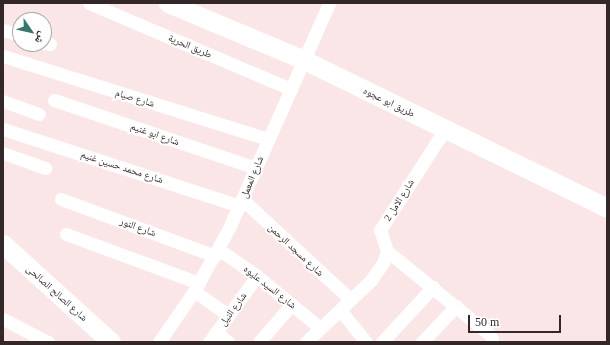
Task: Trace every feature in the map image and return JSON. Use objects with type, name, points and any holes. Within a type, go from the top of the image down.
[{"type":"street","name":"طريق الحرية","points":[[89,3],[291,89]]},
{"type":"street","name":"طريق ابو عجوه","points":[[168,3],[304,60],[607,208]]},
{"type":"street","name":"شارع المعمل","points":[[159,342],[196,287],[217,252],[241,203],[329,3]]},
{"type":"street","name":"شارع صيام","points":[[3,56],[268,139]]},
{"type":"street","name":"شارع ابو غنيم","points":[[54,100],[256,168]]},
{"type":"street","points":[[3,101],[39,114]]},
{"type":"street","name":"شارع محمد حسين غنيم","points":[[3,129],[241,203]]},
{"type":"street","name":"شارع الامل 2","points":[[387,251],[380,230],[445,129]]},
{"type":"street","points":[[3,153],[45,168]]},
{"type":"street","name":"شارع النور","points":[[61,199],[217,252]]},
{"type":"street","name":"شارع مسجد الرحمن","points":[[241,203],[350,299]]},
{"type":"street","points":[[66,234],[196,287],[228,315]]},
{"type":"street","name":"شارع الصالح الصالحى","points":[[3,244],[111,342]]},
{"type":"street","points":[[306,342],[371,280],[383,263],[387,251],[489,334],[491,342]]},
{"type":"street","name":"شارع السيد عليوه","points":[[217,252],[256,276],[320,328]]},
{"type":"street","name":"شارع النيل","points":[[213,337],[256,276]]},
{"type":"street","points":[[382,342],[433,287]]},
{"type":"street","points":[[259,342],[292,304]]},
{"type":"street","points":[[422,342],[456,306]]},
{"type":"street","points":[[340,310],[366,342]]},
{"type":"street","points":[[3,319],[48,342]]},
{"type":"street","points":[[213,337],[228,342]]}]
